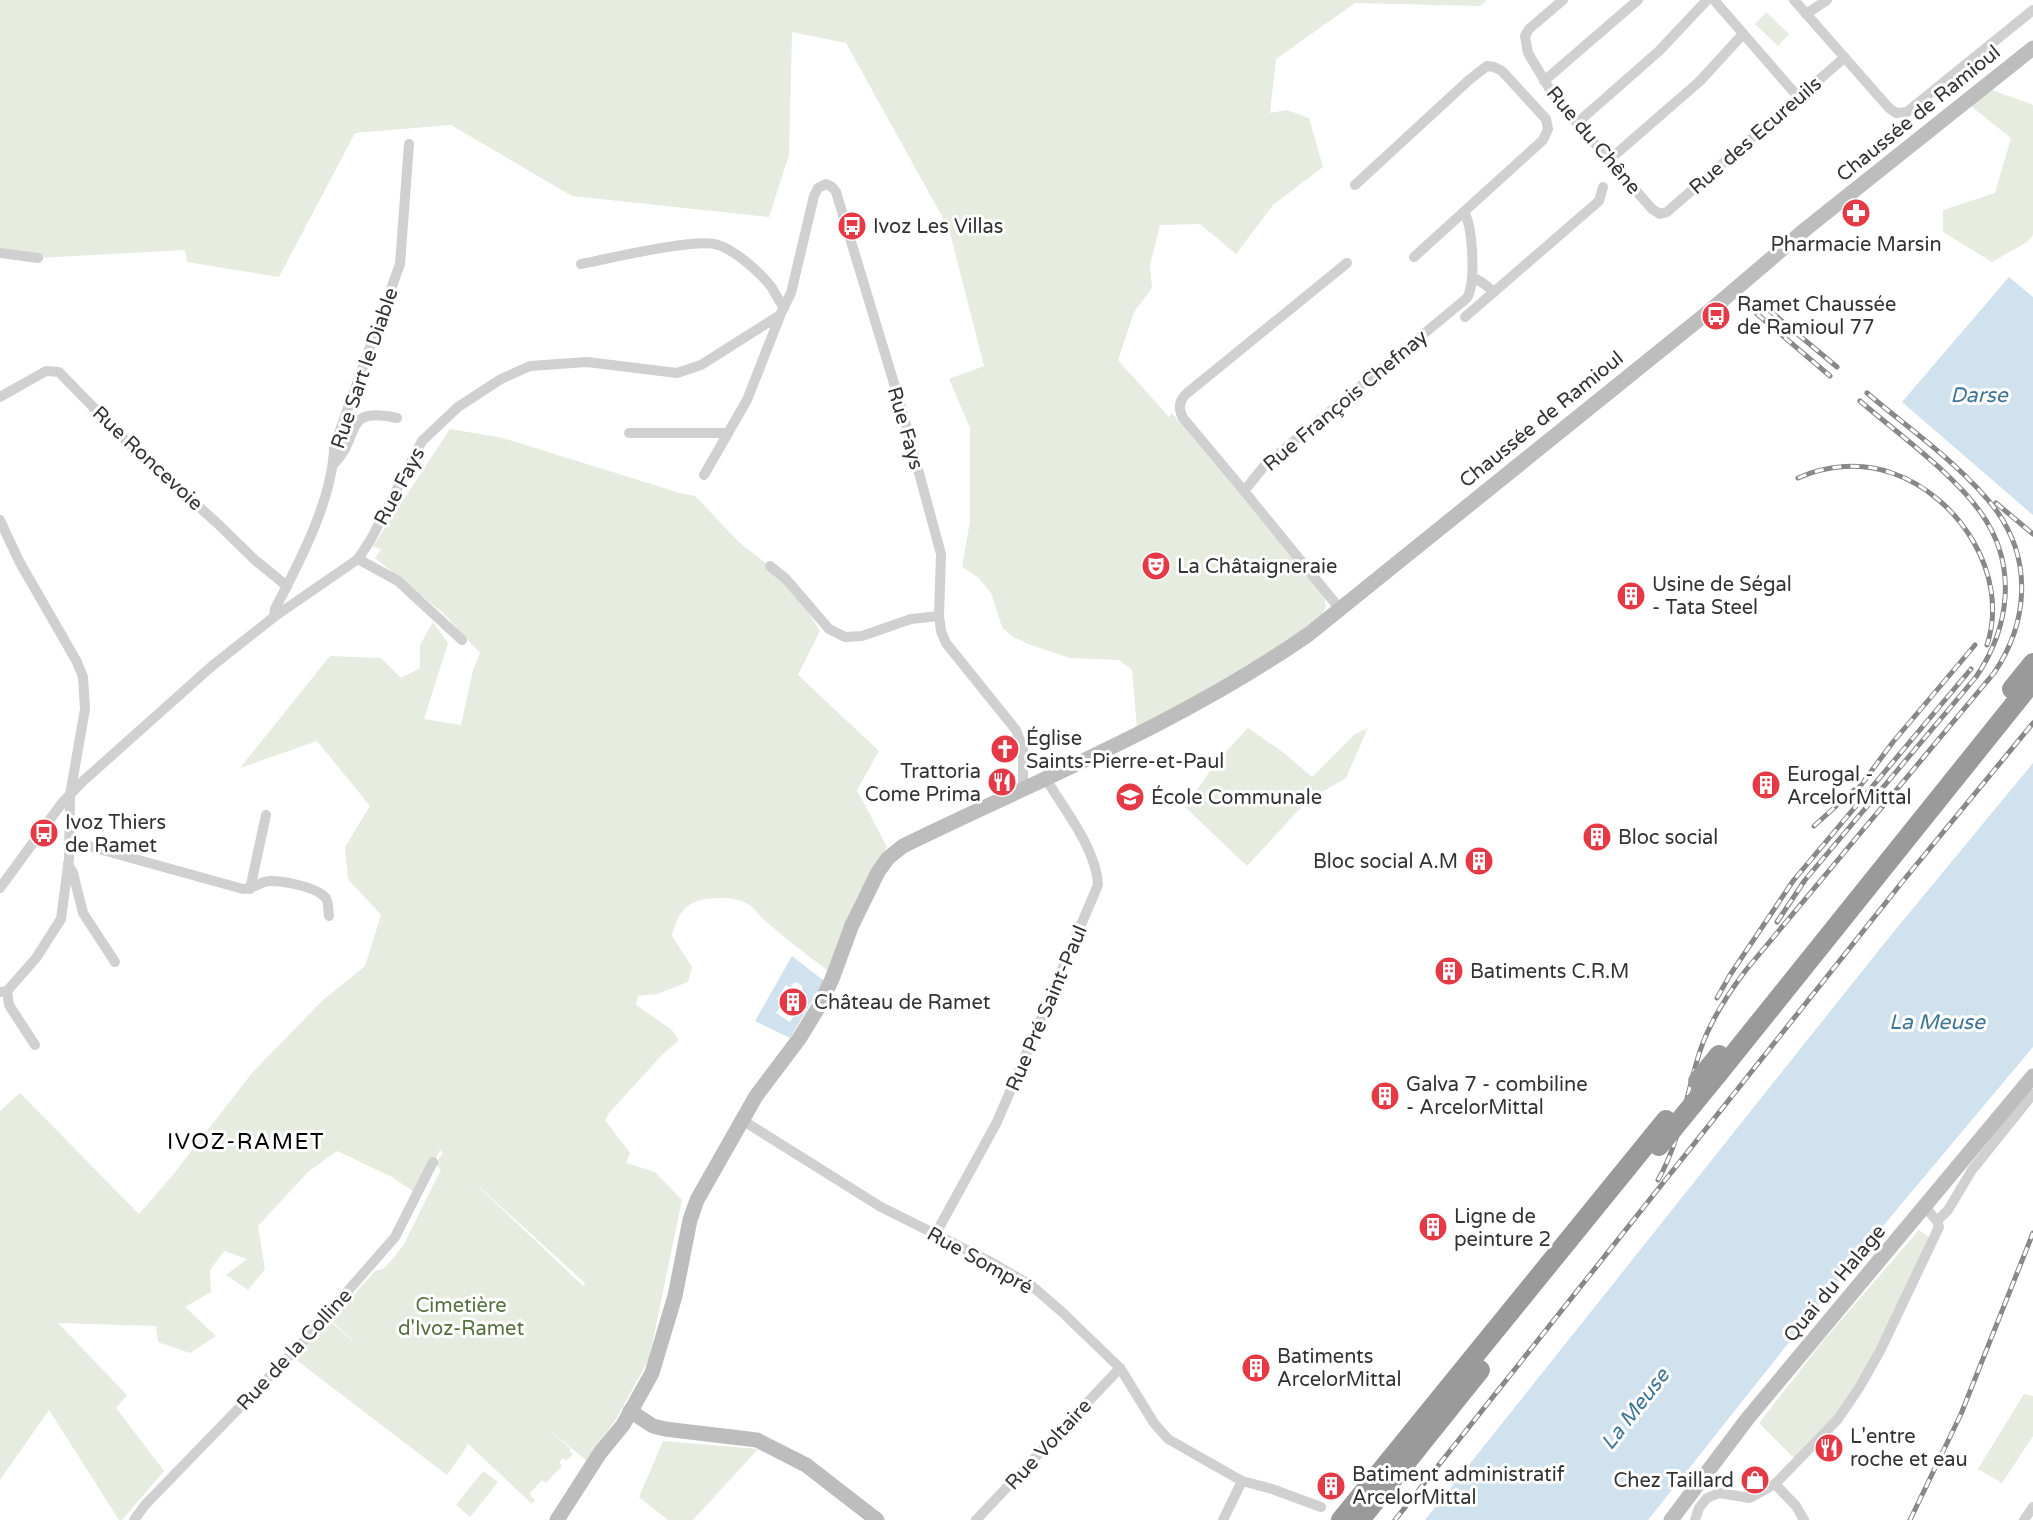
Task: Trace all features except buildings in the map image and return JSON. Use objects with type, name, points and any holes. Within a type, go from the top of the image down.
[{"type":"highway","points":[[1341,1520],[1719,1055],[2033,663]]},
{"type":"highway","points":[[1360,1520],[2033,681]]},
{"type":"main road","name":"Chaussée de Ramioul","points":[[557,1520],[600,1453],[623,1425],[646,1385],[657,1360],[675,1296],[690,1220],[697,1200],[742,1120],[818,1008],[859,910],[883,863],[903,846],[1046,779],[1232,684],[1290,647],[2033,48]]},
{"type":"main road","name":"Quai du Halage","points":[[1671,1520],[1748,1418],[2033,1076]]},
{"type":"main road","points":[[630,1411],[653,1425],[665,1429],[757,1440],[773,1447],[806,1465],[877,1520]]},
{"type":"street","name":"Rue du Chêne","points":[[1563,0],[1534,23],[1525,36],[1528,52],[1555,98],[1656,212],[1663,214],[1667,212]]},
{"type":"street","points":[[1544,81],[1638,0]]},
{"type":"street","points":[[1577,123],[1659,51],[1707,0]]},
{"type":"street","points":[[1714,0],[1799,98]]},
{"type":"street","points":[[1794,0],[1889,108],[1896,113],[1907,112],[2033,10]]},
{"type":"street","points":[[1806,14],[1827,0]]},
{"type":"street","points":[[1609,160],[1700,81],[1743,34]]},
{"type":"street","name":"Rue des Ecureuils","points":[[1667,212],[1844,58]]},
{"type":"street","points":[[1355,184],[1483,68],[1491,66],[1502,71],[1546,119],[1548,129],[1543,140],[1414,257]]},
{"type":"street","name":"Rue Sart le Diable","points":[[274,617],[275,609],[321,510],[334,464],[334,447],[400,264],[409,144]]},
{"type":"street","name":"Rue Fays","points":[[0,888],[62,802],[212,666],[274,617],[358,559],[371,539],[422,441],[458,407],[501,379],[530,366],[587,362],[677,373],[701,365],[782,312],[791,293],[814,196],[818,188],[826,184],[832,186],[836,192],[900,403],[941,554],[939,616],[941,631],[946,643],[1016,730],[1023,748],[1023,790]]},
{"type":"street","points":[[1465,317],[1599,201],[1602,186]]},
{"type":"street","name":"Rue François Chefnay","points":[[1244,491],[1264,465],[1463,303],[1469,294],[1472,278],[1470,228],[1464,212]]},
{"type":"street","points":[[581,264],[688,244],[717,244],[741,258],[771,287],[782,312],[747,400],[704,475]]},
{"type":"street","points":[[0,254],[38,258]]},
{"type":"street","points":[[1340,609],[1183,417],[1180,412],[1180,401],[1185,394],[1347,263]]},
{"type":"street","points":[[1472,278],[1484,283],[1494,292]]},
{"type":"street","name":"Rue Roncevoie","points":[[0,397],[46,371],[59,372],[134,449],[218,523],[256,561],[287,586]]},
{"type":"street","points":[[334,464],[356,423],[366,414],[397,418]]},
{"type":"street","points":[[629,433],[728,433]]},
{"type":"street","points":[[0,520],[19,561],[77,662],[83,677],[85,709],[70,795],[70,841],[62,919],[36,958],[4,992],[9,1005],[35,1044]]},
{"type":"street","points":[[358,559],[398,581],[462,640]]},
{"type":"street","points":[[770,566],[786,579],[830,629],[845,637],[862,636],[911,619],[939,616]]},
{"type":"street","name":"Rue Pré Saint-Paul","points":[[934,1235],[997,1122],[1098,885],[1098,872],[1091,854],[1046,779]]},
{"type":"street","points":[[250,889],[266,814]]},
{"type":"street","points":[[70,841],[243,889],[250,889],[268,881],[299,885],[324,896],[327,900],[329,916]]},
{"type":"street","points":[[68,865],[73,873],[82,913],[115,962]]},
{"type":"street","points":[[1937,1221],[1948,1210],[1972,1170],[2033,1094]]},
{"type":"street","name":"Rue Sompré","points":[[742,1120],[881,1207],[992,1262],[1032,1286],[1120,1368],[1154,1424],[1168,1439],[1242,1481],[1321,1507]]},
{"type":"street","name":"Rue de la Colline","points":[[134,1520],[153,1497],[304,1341],[394,1237],[433,1162]]},
{"type":"street","points":[[1695,1520],[1699,1508],[1707,1498],[1719,1493],[1750,1498],[1775,1484],[1838,1419],[1880,1351],[1939,1227],[1937,1221],[1925,1207]]},
{"type":"street","name":"Rue Voltaire","points":[[976,1520],[1120,1368]]},
{"type":"street","points":[[1223,1520],[1242,1481]]},
{"type":"street","points":[[1775,1484],[1796,1506],[1804,1520]]},
{"type":"street","points":[[2024,1520],[2033,1508]]},
{"type":"green space","points":[[0,0],[1487,0],[1480,6],[1355,3],[1276,59],[1270,113],[1287,110],[1309,118],[1323,167],[1273,205],[1236,254],[1200,224],[1160,225],[1150,265],[1152,288],[1134,312],[1118,360],[1169,417],[1172,413],[1324,595],[1326,607],[1320,618],[1261,661],[1137,728],[1132,670],[1119,660],[1070,658],[1013,637],[1002,627],[991,593],[979,578],[962,567],[970,521],[970,428],[949,379],[984,366],[949,229],[846,43],[792,32],[789,155],[769,217],[572,196],[451,125],[355,133],[279,277],[187,262],[185,250],[38,258],[0,253]]},
{"type":"green space","points":[[1766,12],[1789,34],[1778,46],[1755,24]]},
{"type":"green space","points":[[1984,87],[2033,105],[2033,235],[2027,242],[1992,262],[1943,232],[1943,210],[1995,193],[2011,138],[1966,102]]},
{"type":"green space","name":"Cimetière d'Ivoz-Ramet","points":[[450,429],[503,438],[695,496],[740,543],[786,579],[820,631],[798,675],[879,751],[857,790],[887,847],[853,905],[827,970],[765,921],[748,904],[731,899],[711,898],[694,902],[688,906],[678,918],[672,936],[692,967],[688,982],[657,994],[638,996],[636,1005],[672,1030],[679,1040],[661,1056],[605,1120],[630,1153],[626,1163],[655,1172],[682,1200],[649,1359],[616,1419],[587,1461],[545,1426],[571,1449],[569,1451],[573,1454],[566,1461],[563,1458],[559,1462],[562,1466],[546,1483],[542,1480],[529,1494],[535,1500],[532,1504],[466,1442],[468,1445],[447,1475],[295,1359],[329,1320],[365,1352],[331,1320],[375,1271],[385,1268],[403,1246],[441,1169],[434,1165],[443,1153],[440,1150],[417,1194],[392,1177],[337,1151],[308,1172],[258,1226],[265,1269],[248,1290],[226,1275],[247,1259],[224,1251],[210,1270],[211,1292],[185,1307],[216,1336],[190,1353],[158,1342],[156,1326],[58,1323],[127,1395],[116,1408],[164,1471],[122,1520],[119,1520],[49,1410],[0,1480],[0,1111],[20,1093],[139,1214],[172,1176],[252,1073],[323,1000],[365,966],[381,915],[348,879],[345,847],[370,806],[317,741],[240,768],[330,656],[381,658],[401,678],[420,668],[420,645],[433,622],[448,643],[424,719],[461,725],[473,670],[480,653],[443,613],[375,558],[381,550],[373,546]],"holes":[[[462,1171],[585,1283],[583,1286]]]},
{"type":"green space","points":[[1248,728],[1284,753],[1312,777],[1355,734],[1368,728],[1346,778],[1308,800],[1247,866],[1185,807],[1217,761]]},
{"type":"green space","points":[[1919,1230],[1929,1237],[1895,1312],[1846,1405],[1796,1460],[1759,1423],[1823,1341]]},
{"type":"green space","points":[[2024,1394],[2033,1396],[2033,1436],[2002,1483],[1978,1469]]},
{"type":"green space","points":[[663,1441],[758,1449],[693,1520],[668,1520],[639,1497]]},
{"type":"green space","points":[[483,1471],[498,1482],[470,1517],[456,1505]]},
{"type":"water","name":"Darse","points":[[2009,277],[2033,297],[2033,515],[1902,402]]},
{"type":"water","name":"La Meuse","points":[[2033,763],[2033,1047],[1852,1263],[1648,1520],[1425,1520],[1887,940]]},
{"type":"water","points":[[792,956],[824,981],[790,1038],[755,1021]],"holes":[[[797,982],[802,986],[799,999],[803,1001],[790,1022],[776,1013],[782,1003],[777,999],[786,985],[791,988],[792,984]]]},
{"type":"railway","points":[[1770,311],[1837,367]]},
{"type":"railway","points":[[1757,314],[1830,376]]},
{"type":"railway","points":[[1658,1180],[1678,1133],[1704,1040],[1726,999],[1746,970],[1994,673],[2014,634],[2022,592],[2021,571],[2008,530],[1996,510],[1952,463],[1867,393]]},
{"type":"railway","points":[[1777,922],[1805,880],[1976,677],[1996,638],[2002,617],[2005,575],[2001,554],[1993,533],[1981,513],[1970,498],[1941,469],[1860,401]]},
{"type":"railway","points":[[1798,478],[1833,468],[1869,467],[1892,473],[1916,484],[1938,500],[1958,519],[1973,541],[1985,566],[1991,592],[1992,618],[1987,645]]},
{"type":"railway","points":[[1996,503],[2033,534]]},
{"type":"railway","points":[[1852,797],[1893,742],[1975,645]]},
{"type":"railway","points":[[1717,998],[1793,881],[1971,669]]},
{"type":"railway","points":[[1395,1520],[1903,881],[2033,723]]},
{"type":"railway","points":[[1814,826],[1854,790]]},
{"type":"railway","points":[[1910,1520],[1961,1414],[2033,1233]]},
{"type":"place","name":"Pharmacie Marsin","points":[[1856,213]]},
{"type":"place","name":"Ivoz Les Villas","points":[[852,226]]},
{"type":"place","name":"Ramet Chaussée de Ramioul 77","points":[[1716,316]]},
{"type":"place","name":"La Châtaigneraie","points":[[1156,566]]},
{"type":"place","name":"Usine de Ségal - Tata Steel","points":[[1631,596]]},
{"type":"place","name":"Église Saints-Pierre-et-Paul","points":[[1005,749]]},
{"type":"place","name":"Trattoria Come Prima","points":[[1002,782]]},
{"type":"place","name":"Eurogal - ArcelorMittal","points":[[1766,785]]},
{"type":"place","name":"École Communale","points":[[1130,797]]},
{"type":"place","name":"Ivoz Thiers de Ramet","points":[[44,833]]},
{"type":"place","name":"Bloc social","points":[[1597,837]]},
{"type":"place","name":"Bloc social A.M","points":[[1479,861]]},
{"type":"place","name":"Batiments C.R.M","points":[[1449,971]]},
{"type":"place","name":"Château de Ramet","points":[[793,1002]]},
{"type":"place","name":"Galva 7 - combiline - ArcelorMittal","points":[[1385,1096]]},
{"type":"place","name":"Ligne de peinture 2","points":[[1433,1227]]},
{"type":"place","name":"Batiments ArcelorMittal","points":[[1256,1368]]},
{"type":"place","name":"L'entre roche et eau","points":[[1829,1448]]},
{"type":"place","name":"Chez Taillard","points":[[1755,1480]]},
{"type":"place","name":"Batiment administratif ArcelorMittal","points":[[1331,1486]]},
{"type":"district","name":"IVOZ-RAMET","points":[[246,1141]]}]
